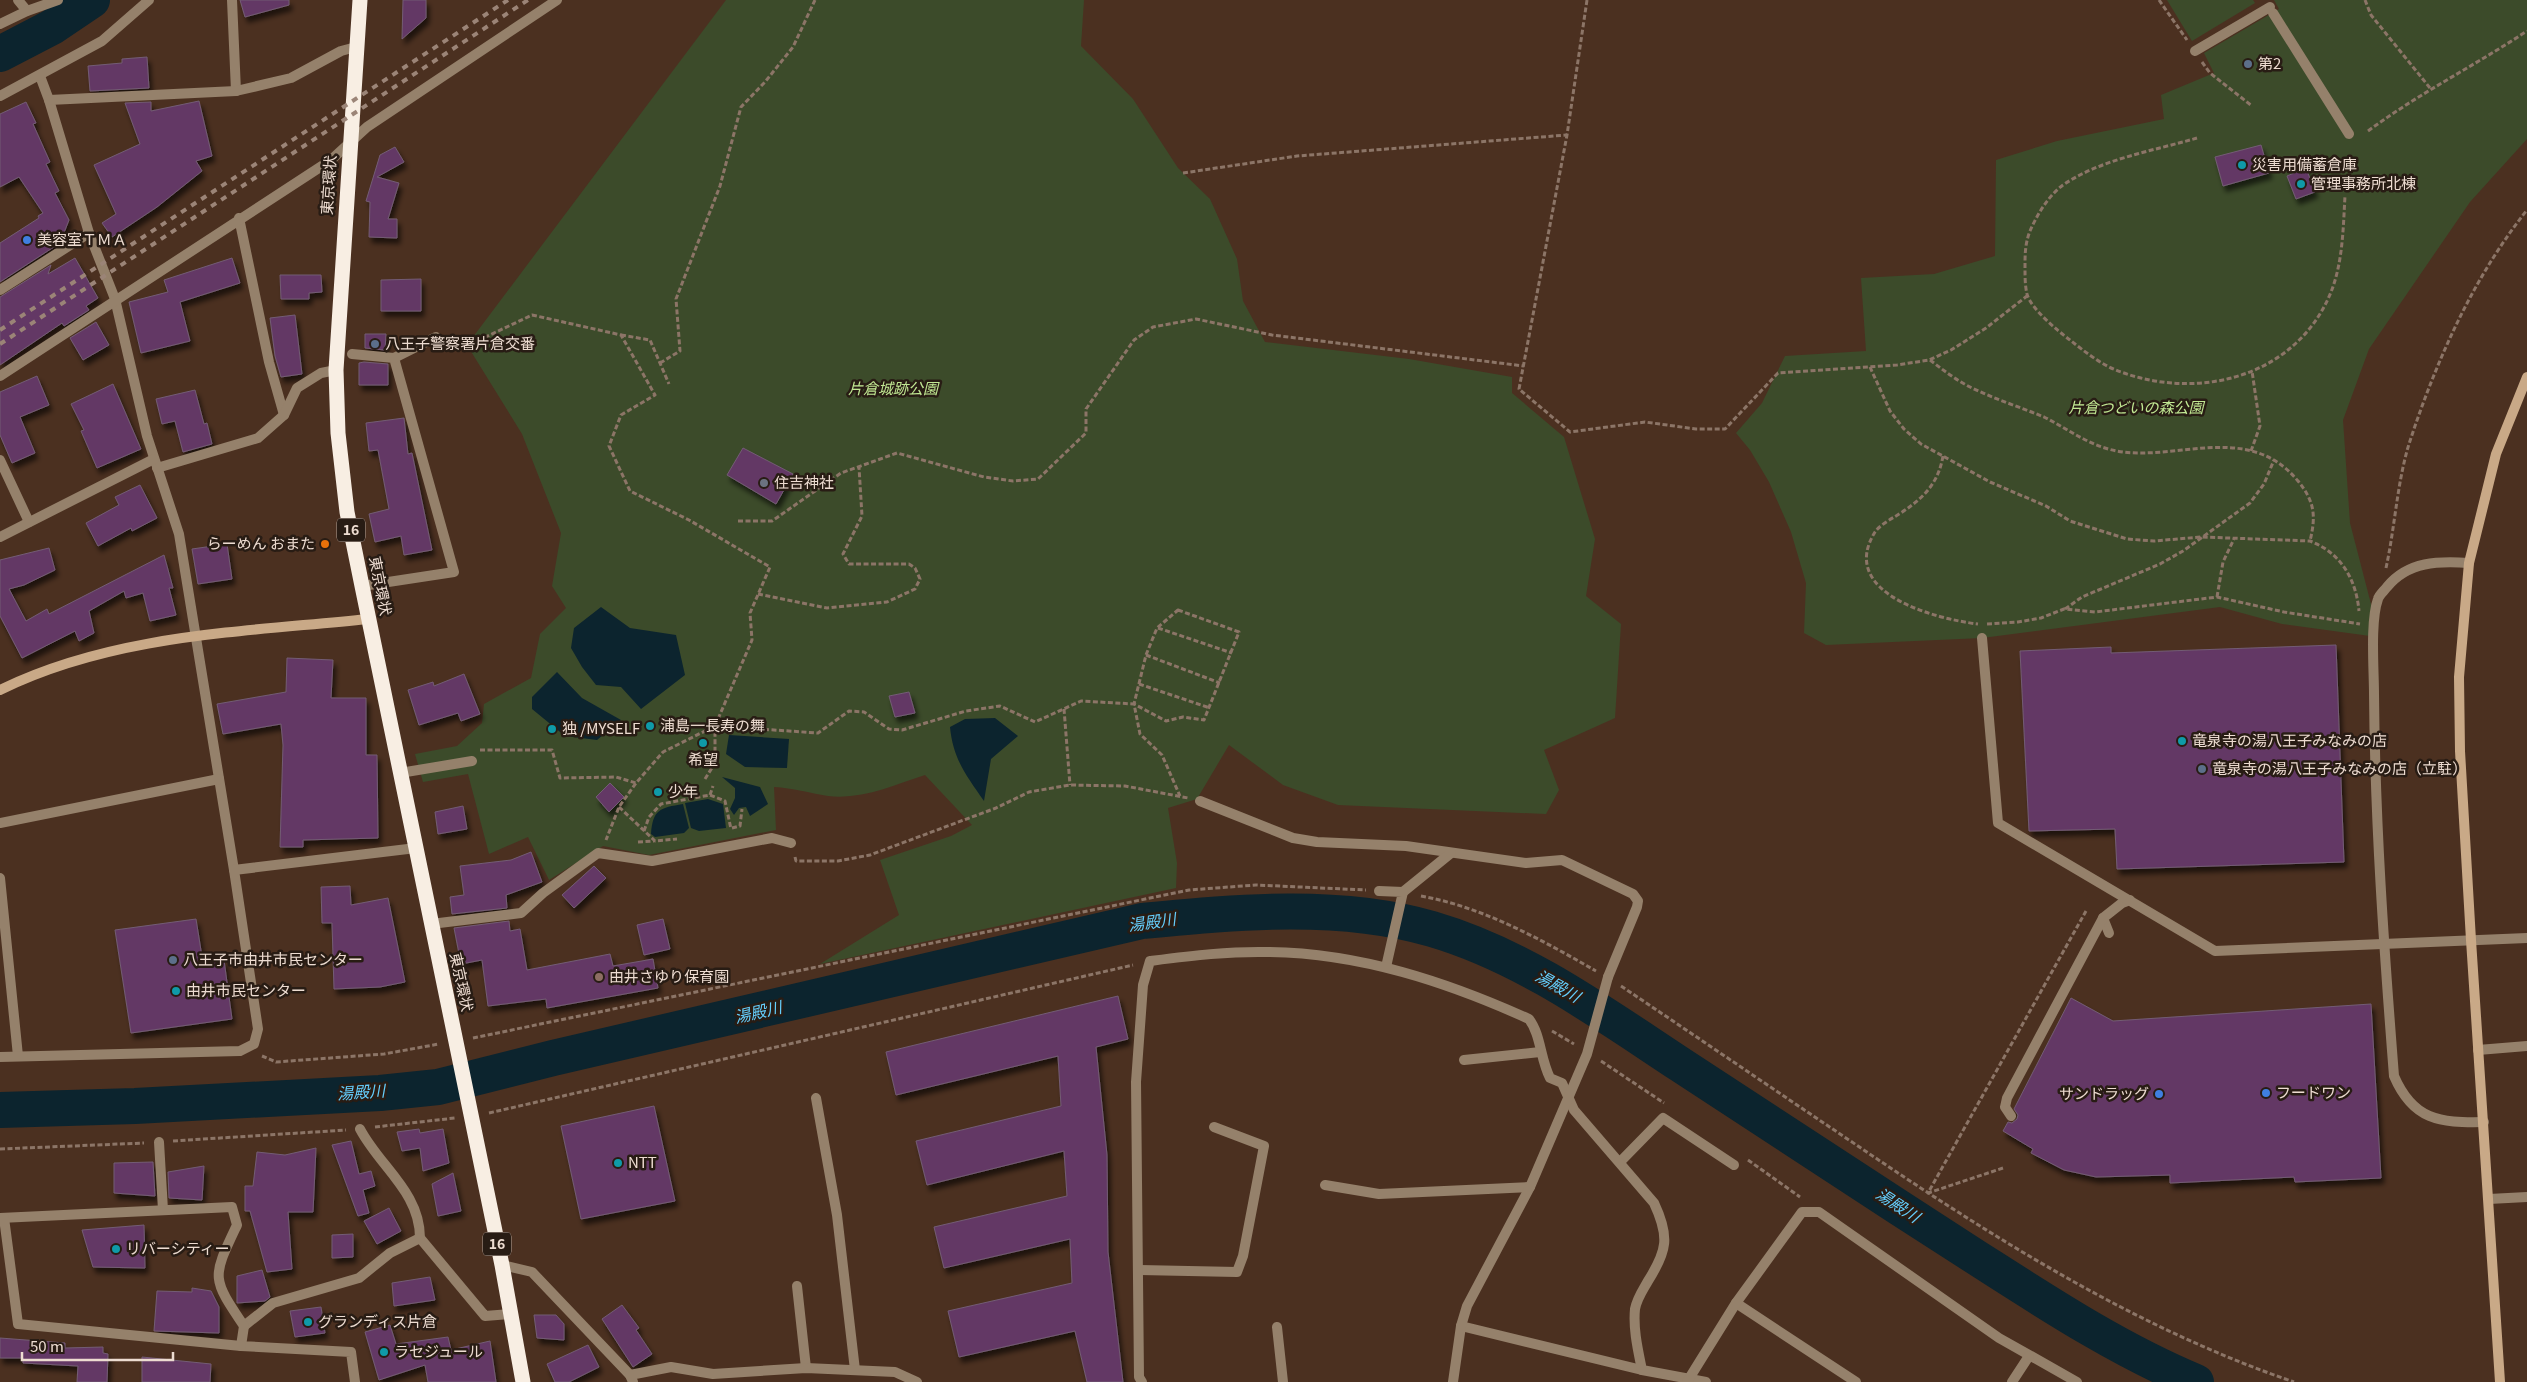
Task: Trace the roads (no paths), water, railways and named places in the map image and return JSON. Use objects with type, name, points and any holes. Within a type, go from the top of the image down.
[{"type":"highway","name":"東京環状","points":[[360,0],[349,142],[336,370],[338,433],[347,512],[368,619],[502,1265]]},
{"type":"highway","name":"16","points":[[502,1265],[523,1382]]},
{"type":"street","points":[[18,0],[28,11]]},
{"type":"street","points":[[0,24],[58,0]]},
{"type":"street","points":[[0,96],[102,41],[149,0]]},
{"type":"street","points":[[232,0],[236,91]]},
{"type":"street","points":[[0,376],[238,218],[331,160],[367,127],[557,0]]},
{"type":"street","points":[[2195,51],[2269,7],[2349,134]]},
{"type":"street","points":[[50,100],[236,91],[291,78],[341,51],[356,46]]},
{"type":"street","points":[[0,1057],[240,1050],[254,1044],[258,1029],[180,534],[156,463],[115,299],[89,233],[50,100],[40,76]]},
{"type":"street","points":[[238,218],[269,362],[284,414]]},
{"type":"street","points":[[0,290],[89,233]]},
{"type":"street","points":[[352,354],[394,358],[436,337]]},
{"type":"street","points":[[362,586],[454,572],[394,358]]},
{"type":"street","points":[[0,537],[156,463],[258,438],[284,414],[297,388],[321,373],[336,370]]},
{"type":"street","points":[[2500,1382],[2484,1122],[2470,940],[2460,751],[2459,677],[2469,563],[2496,454],[2527,378]]},
{"type":"street","points":[[0,460],[29,522]]},
{"type":"street","points":[[2469,563],[2439,561],[2415,566],[2395,577],[2378,599],[2374,626],[2375,750],[2384,944],[2394,1076],[2402,1094],[2418,1110],[2437,1119],[2456,1123],[2484,1122]]},
{"type":"street","points":[[0,690],[29,676],[82,657],[195,636],[368,619]]},
{"type":"street","points":[[1982,638],[1998,823],[2215,951],[2527,938]]},
{"type":"street","points":[[400,773],[472,761]]},
{"type":"street","points":[[0,823],[219,779]]},
{"type":"street","points":[[1200,801],[1293,838],[1317,842],[1406,846],[1526,863],[1562,860],[1632,894],[1638,901],[1638,907],[1607,980],[1588,1051],[1530,1187],[1467,1306],[1461,1326],[1453,1382]]},
{"type":"street","points":[[431,924],[521,913],[543,893],[598,853],[652,861],[772,838],[791,844]]},
{"type":"street","points":[[234,870],[416,848]]},
{"type":"street","points":[[1386,964],[1402,895],[1451,853]]},
{"type":"street","points":[[0,878],[18,1056]]},
{"type":"street","points":[[1379,891],[1402,895]]},
{"type":"street","points":[[2011,1116],[2006,1108],[2007,1098],[2103,918],[2122,903],[2130,900]]},
{"type":"street","points":[[2103,918],[2109,933]]},
{"type":"street","points":[[1142,1382],[1139,1377],[1140,1270],[1136,1082],[1143,985],[1150,961],[1202,954],[1268,952],[1386,964],[1458,988],[1529,1019],[1537,1029],[1540,1052],[1550,1078],[1562,1083],[1574,1110],[1654,1203],[1665,1231],[1666,1246],[1661,1261],[1639,1295],[1635,1309],[1636,1335],[1642,1370]]},
{"type":"street","points":[[2478,1050],[2527,1046]]},
{"type":"street","points":[[1464,1060],[1540,1052]]},
{"type":"street","points":[[816,1098],[837,1215],[855,1370]]},
{"type":"street","points":[[1620,1162],[1663,1118],[1734,1165]]},
{"type":"street","points":[[1140,1270],[1237,1272],[1243,1256],[1264,1146],[1214,1127]]},
{"type":"street","points":[[360,1129],[403,1186],[420,1222],[420,1238],[484,1316],[511,1314]]},
{"type":"street","points":[[159,1142],[163,1210]]},
{"type":"street","points":[[1325,1184],[1379,1194],[1530,1187]]},
{"type":"street","points":[[2489,1199],[2527,1197]]},
{"type":"street","points":[[241,1346],[244,1326],[221,1292],[218,1277],[223,1255],[238,1225],[232,1207],[2,1218],[18,1324],[241,1346],[351,1352],[355,1382]]},
{"type":"street","points":[[1688,1380],[1736,1303],[1802,1212],[1819,1212],[1972,1321],[2029,1356],[2077,1382]]},
{"type":"street","points":[[244,1326],[273,1303],[359,1278],[390,1252],[420,1238]]},
{"type":"street","points":[[502,1265],[532,1272],[631,1379],[671,1367],[713,1374],[806,1368],[895,1372],[917,1382]]},
{"type":"street","points":[[797,1286],[806,1368]]},
{"type":"street","points":[[1736,1303],[1856,1382]]},
{"type":"street","points":[[1461,1326],[1642,1370],[1706,1382]]},
{"type":"street","points":[[1277,1327],[1283,1382]]},
{"type":"street","points":[[2012,1382],[2029,1356]]},
{"type":"water","points":[[601,607],[630,628],[676,635],[685,675],[641,709],[621,687],[596,685],[582,667],[571,648],[574,628]]},
{"type":"water","points":[[557,672],[582,698],[621,720],[597,740],[565,736],[532,709],[532,697]]},
{"type":"water","points":[[995,718],[1018,736],[991,759],[984,801],[957,758],[950,727],[965,719]]},
{"type":"water","points":[[729,735],[789,739],[787,768],[745,767],[726,754]]},
{"type":"water","points":[[722,777],[760,787],[768,804],[750,816],[746,807],[739,808],[734,815],[730,809],[735,798],[735,788]]},
{"type":"water","points":[[708,799],[723,804],[726,828],[699,831],[691,828],[685,803]]},
{"type":"water","points":[[683,804],[689,828],[684,833],[655,837],[651,834],[654,819],[659,811]]},
{"type":"waterway","points":[[0,54],[52,27],[92,0]]},
{"type":"waterway","name":"湯殿川","points":[[0,1110],[135,1106],[380,1093],[438,1087],[553,1058],[1142,921],[1251,912],[1324,912],[1361,915],[1432,929],[1466,940],[1530,970],[1592,1006],[1901,1209],[2055,1307],[2138,1355],[2196,1382]]},
{"type":"railway","points":[[0,330],[508,0]]},
{"type":"railway","points":[[0,344],[528,0]]},
{"type":"place","name":"第2","points":[[2248,64]]},
{"type":"place","name":"災害用備蓄倉庫","points":[[2242,165]]},
{"type":"place","name":"管理事務所北棟","points":[[2301,184]]},
{"type":"place","name":"美容室ＴＭＡ","points":[[27,240]]},
{"type":"place","name":"八王子警察署片倉交番","points":[[375,344]]},
{"type":"place","name":"住吉神社","points":[[764,483]]},
{"type":"place","name":"らーめん おまた","points":[[325,544]]},
{"type":"place","name":"浦島一長寿の舞","points":[[650,726]]},
{"type":"place","name":"独 /MYSELF","points":[[552,729]]},
{"type":"place","name":"竜泉寺の湯八王子みなみの店","points":[[2182,741]]},
{"type":"place","name":"希望","points":[[703,743]]},
{"type":"place","name":"竜泉寺の湯八王子みなみの店（立駐）","points":[[2202,769]]},
{"type":"place","name":"少年","points":[[658,792]]},
{"type":"place","name":"八王子市由井市民センター","points":[[173,960]]},
{"type":"place","name":"由井さゆり保育園","points":[[599,977]]},
{"type":"place","name":"由井市民センター","points":[[176,991]]},
{"type":"place","name":"フードワン","points":[[2266,1093]]},
{"type":"place","name":"サンドラッグ","points":[[2159,1094]]},
{"type":"place","name":"NTT","points":[[618,1163]]},
{"type":"place","name":"リバーシティー","points":[[116,1249]]},
{"type":"place","name":"グランディス片倉","points":[[308,1322]]},
{"type":"place","name":"ラセジュール","points":[[384,1352]]},
{"type":"park label","name":"片倉城跡公園","points":[[893,389]]},
{"type":"park label","name":"片倉つどいの森公園","points":[[2136,408]]}]
